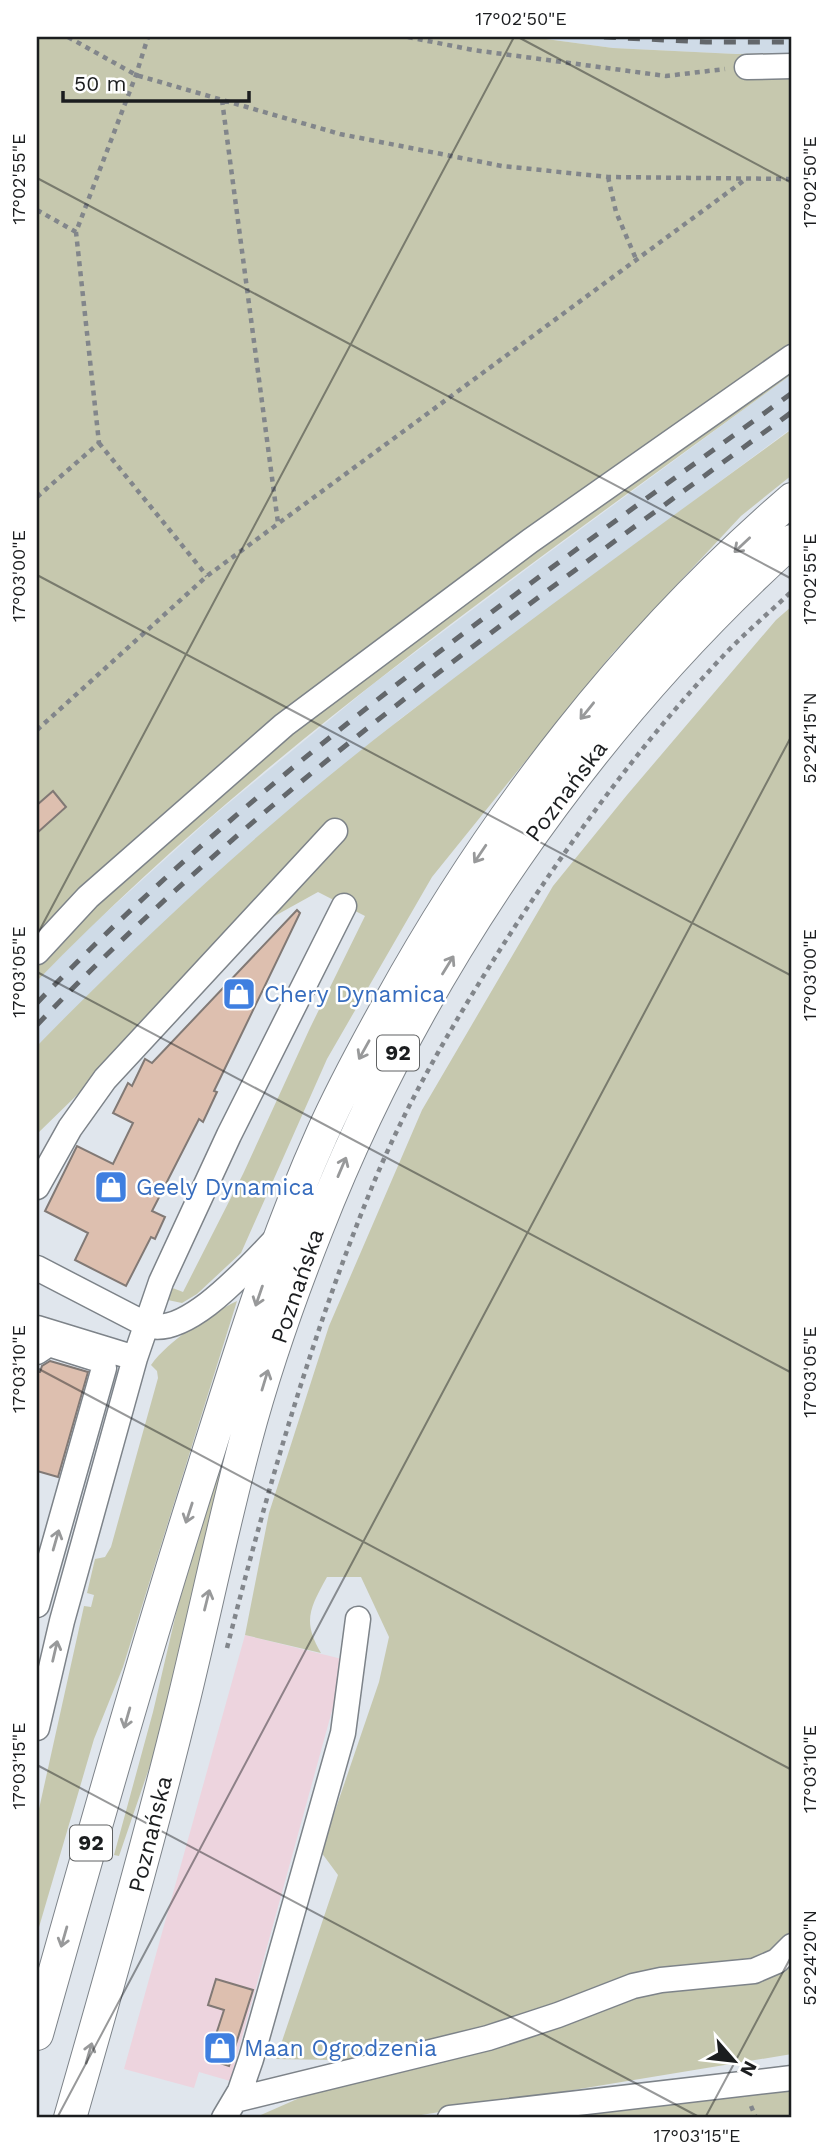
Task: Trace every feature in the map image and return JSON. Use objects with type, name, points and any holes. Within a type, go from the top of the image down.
[{"type":"main road","name":"Poznańska","points":[[37,2034],[156,1618],[230,1382],[282,1232],[321,1136],[348,1079],[419,950],[483,849],[534,778],[627,664],[720,566],[792,499]]},
{"type":"main road","name":"Poznańska","points":[[70,2118],[139,1880],[247,1438],[296,1284],[346,1158],[383,1079],[436,985],[475,920],[544,818],[585,762],[666,666],[792,541]]},
{"type":"street","points":[[747,66],[792,65]]},
{"type":"street","points":[[37,952],[88,897],[284,725],[530,541],[792,357]]},
{"type":"street","points":[[37,1187],[70,1128],[105,1079],[335,831]]},
{"type":"street","points":[[37,1728],[62,1621],[135,1359],[161,1282],[229,1135],[344,905]]},
{"type":"street","points":[[37,1268],[147,1325],[159,1328],[170,1326],[191,1315],[224,1289],[282,1232]]},
{"type":"street","points":[[37,1328],[49,1337],[135,1359]]},
{"type":"street","points":[[37,1352],[49,1344],[100,1360],[104,1368],[37,1605]]},
{"type":"street","points":[[37,1615],[62,1621]]},
{"type":"street","points":[[230,2109],[263,2019],[343,1733],[358,1619]]},
{"type":"street","points":[[230,2109],[488,2038],[633,1986],[661,1980],[754,1971],[777,1961],[792,1946]]},
{"type":"street","points":[[450,2118],[792,2078]]},
{"type":"path","points":[[68,37],[136,75],[367,140],[502,166],[608,177],[792,179]]},
{"type":"path","points":[[148,37],[76,232],[99,443],[207,576]]},
{"type":"path","points":[[408,37],[473,50],[666,76],[747,66]]},
{"type":"path","points":[[222,100],[278,524]]},
{"type":"path","points":[[608,177],[616,212],[636,259]]},
{"type":"path","points":[[37,730],[207,576],[746,179]]},
{"type":"path","points":[[37,210],[76,232]]},
{"type":"path","points":[[37,497],[99,443]]},
{"type":"path","points":[[225,1658],[263,1504],[311,1351],[372,1186],[417,1091],[472,994],[527,908],[604,797],[726,653],[792,592]]},
{"type":"shaded area","points":[[531,37],[792,37],[792,53],[736,54],[613,48]]},
{"type":"shaded area","points":[[792,374],[792,428],[400,719],[37,1046],[37,981],[79,937],[213,816],[373,684]]},
{"type":"shaded area","points":[[245,1635],[346,1660],[230,2081],[199,2072],[194,2088],[124,2069]]},
{"type":"green space","points":[[37,37],[531,37],[613,48],[736,54],[792,53],[792,374],[498,588],[305,738],[212,816],[123,897],[37,981]]},
{"type":"green space","points":[[792,429],[792,475],[741,516],[612,654],[432,877],[327,1059],[241,1253],[197,1294],[182,1303],[163,1299],[170,1287],[183,1292],[243,1174],[365,916],[318,892],[219,947],[116,1057],[37,1134],[37,1046],[124,959],[306,795],[499,644]]},
{"type":"green space","points":[[792,606],[792,2054],[403,2118],[254,2118],[338,2081],[333,2060],[276,2059],[338,1875],[321,1852],[379,1682],[389,1637],[361,1577],[327,1577],[321,1588],[310,1615],[310,1623],[321,1653],[245,1635],[269,1513],[329,1326],[422,1110],[553,886],[776,620]]},
{"type":"green space","points":[[237,1301],[123,1667],[94,1739],[37,1934],[37,1818],[84,1606],[91,1607],[94,1595],[87,1593],[95,1559],[105,1557],[111,1547],[158,1378],[157,1371],[151,1365],[168,1346],[191,1328]]},
{"type":"green space","points":[[226,1449],[229,1451],[155,1751],[119,1856],[114,1855],[153,1712],[178,1605]]},
{"type":"green space","points":[[792,2087],[792,2118],[495,2118]]},
{"type":"building","points":[[53,791],[66,807],[37,833],[37,805]]},
{"type":"building","name":"Geely Dynamica","points":[[297,910],[300,913],[214,1091],[217,1092],[203,1122],[199,1119],[152,1211],[165,1217],[155,1239],[151,1237],[126,1286],[75,1260],[88,1233],[45,1211],[77,1146],[113,1164],[133,1123],[113,1113],[128,1083],[132,1086],[145,1059],[152,1063]]},
{"type":"building","points":[[50,1361],[88,1372],[58,1477],[37,1471],[37,1372]]},
{"type":"building","points":[[216,1979],[253,1990],[229,2066],[208,2059],[224,2010],[208,2005]]},
{"type":"railway","points":[[604,37],[706,42],[792,42]]},
{"type":"railway","points":[[37,1003],[123,917],[306,757],[497,608],[792,393]]},
{"type":"railway","points":[[37,1025],[123,939],[213,857],[306,778],[497,628],[792,412]]},
{"type":"place","name":"Chery Dynamica","points":[[239,994]]},
{"type":"place","name":"Geely Dynamica","points":[[111,1187]]},
{"type":"place","name":"Maan Ogrodzenia","points":[[220,2048]]}]
